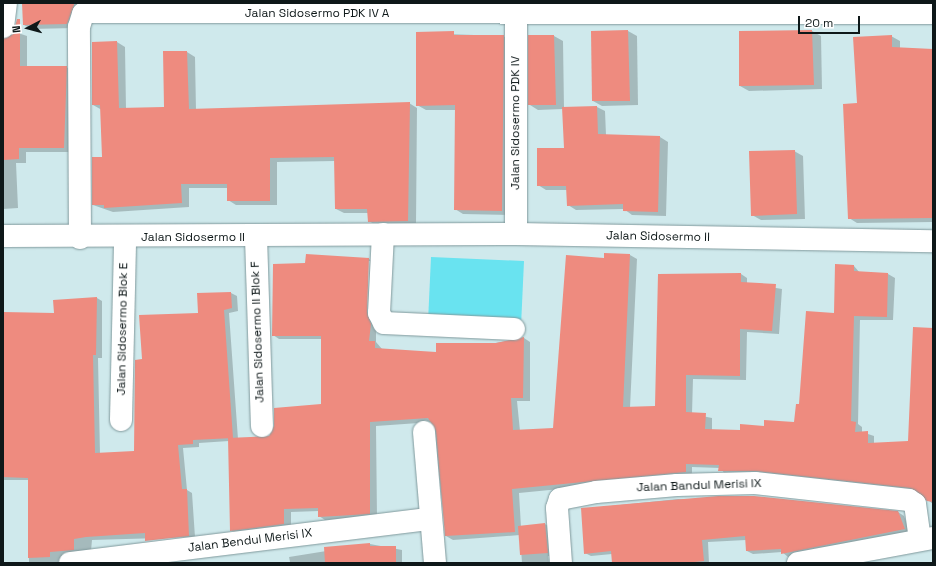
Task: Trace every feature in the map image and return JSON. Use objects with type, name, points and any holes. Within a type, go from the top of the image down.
[{"type":"street","name":"Jalan Sidosermo PDK IV A","points":[[80,238],[79,27],[83,14],[89,12],[131,7],[452,9],[516,12],[606,8],[765,7],[933,13]]},
{"type":"street","name":"Jalan Sidosermo PDK IV","points":[[516,12],[516,234]]},
{"type":"street","name":"Jalan Sidosermo II","points":[[3,236],[80,238],[256,238],[383,234],[516,234],[933,241]]},
{"type":"street","points":[[383,234],[379,313],[384,323],[514,329]]},
{"type":"street","name":"Jalan Sidosermo Blok E","points":[[121,420],[125,238]]},
{"type":"street","name":"Jalan Sidosermo II Blok F","points":[[256,238],[262,426]]},
{"type":"street","points":[[424,432],[429,519],[435,563]]},
{"type":"street","name":"Jalan Bandul Merisi IX","points":[[561,563],[558,501],[596,492],[755,483],[910,500],[922,530]]},
{"type":"street","name":"Jalan Bendul Merisi IX","points":[[70,563],[429,519]]},
{"type":"street","points":[[798,563],[922,530]]},
{"type":"shaded area","points":[[431,257],[524,261],[521,326],[428,322]]},
{"type":"building","points":[[22,3],[74,3],[74,5],[67,24],[23,25]]},
{"type":"building","points":[[17,19],[20,19],[20,66],[67,66],[64,148],[19,148],[19,159],[3,160],[3,39],[13,34]]},
{"type":"building","points":[[628,30],[630,101],[592,101],[591,31]]},
{"type":"building","points":[[812,30],[814,85],[739,86],[739,31]]},
{"type":"building","points":[[454,31],[454,35],[504,35],[502,211],[454,210],[455,105],[416,106],[416,32]]},
{"type":"building","points":[[528,35],[554,35],[556,105],[528,105]]},
{"type":"building","points":[[892,35],[892,47],[933,49],[933,218],[848,219],[843,104],[857,103],[853,37]]},
{"type":"building","points":[[117,41],[119,108],[164,107],[163,51],[187,51],[189,109],[410,102],[408,221],[368,222],[367,209],[335,209],[334,157],[270,158],[270,201],[227,201],[227,184],[181,184],[182,203],[104,208],[104,205],[92,205],[92,157],[102,157],[100,105],[92,105],[92,42]]},
{"type":"building","points":[[597,106],[598,134],[660,136],[658,212],[623,211],[623,204],[567,206],[566,186],[537,186],[537,148],[564,148],[562,107]]},
{"type":"building","points":[[795,150],[797,214],[751,216],[749,151]]},
{"type":"building","points":[[604,253],[630,254],[623,407],[655,406],[658,274],[741,273],[741,282],[776,284],[772,331],[740,329],[740,376],[686,375],[686,412],[706,413],[705,429],[740,430],[740,424],[764,426],[764,420],[794,422],[796,404],[799,404],[806,311],[834,313],[835,264],[854,265],[854,271],[888,273],[887,317],[854,316],[851,421],[856,422],[855,432],[868,431],[868,443],[908,441],[913,327],[933,328],[933,502],[927,501],[910,488],[756,471],[718,471],[719,465],[686,464],[686,472],[512,489],[515,532],[445,536],[436,431],[428,418],[370,422],[370,514],[318,517],[318,508],[284,509],[284,524],[230,531],[228,438],[269,436],[274,426],[274,408],[321,404],[321,336],[272,336],[273,264],[305,263],[306,254],[369,258],[367,312],[371,324],[369,341],[375,341],[375,348],[436,352],[436,343],[496,343],[524,337],[523,398],[511,398],[513,430],[553,428],[566,255],[604,258]]},
{"type":"building","points":[[231,292],[232,308],[224,310],[233,438],[193,440],[193,444],[178,445],[182,489],[187,489],[189,536],[145,541],[145,533],[86,537],[74,539],[74,550],[50,552],[50,557],[28,558],[28,478],[3,477],[3,312],[54,313],[53,300],[97,297],[96,355],[93,355],[95,453],[134,451],[135,360],[142,359],[139,315],[198,313],[197,293]]},
{"type":"building","points":[[718,496],[754,496],[898,511],[905,529],[781,554],[781,549],[746,551],[745,536],[702,540],[704,561],[685,563],[612,563],[611,551],[584,554],[581,508]]},
{"type":"building","points":[[545,523],[548,553],[520,555],[518,526]]},
{"type":"building","points":[[370,543],[370,546],[396,546],[396,563],[325,563],[324,547]]}]
